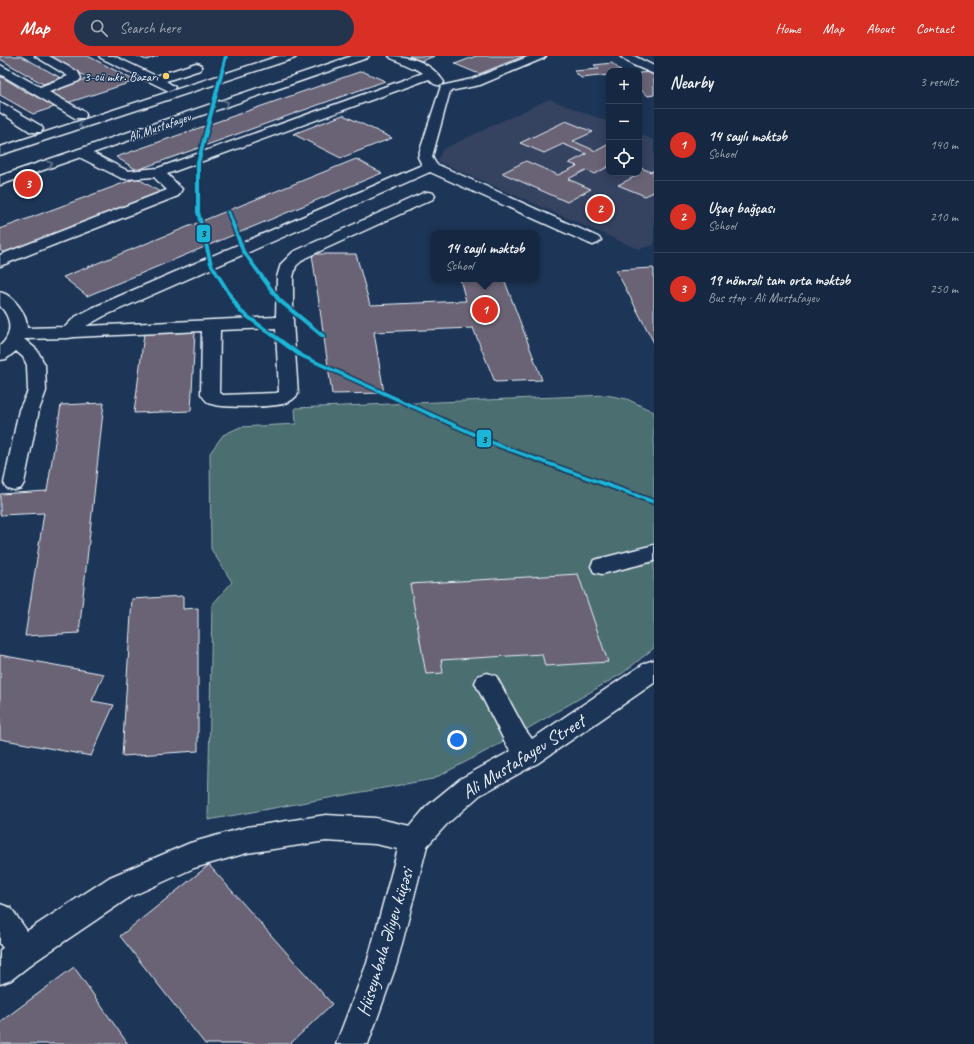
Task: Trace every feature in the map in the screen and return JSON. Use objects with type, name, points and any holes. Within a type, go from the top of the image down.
[{"type":"main road","points":[[38,91],[75,78],[41,56]]},
{"type":"main road","points":[[105,56],[169,87]]},
{"type":"main road","points":[[0,141],[266,56]]},
{"type":"main road","name":"Ali Mustafayev","points":[[0,151],[291,56]]},
{"type":"main road","name":"Ali Mustafayev","points":[[149,116],[328,56]]},
{"type":"main road","name":"Ali Mustafayev","points":[[0,181],[363,56]]},
{"type":"main road","points":[[395,56],[424,68],[432,74],[445,89]]},
{"type":"main road","points":[[445,89],[476,82],[540,56]]},
{"type":"main road","points":[[626,56],[635,62],[654,70]]},
{"type":"main road","points":[[156,80],[198,62],[211,73]]},
{"type":"main road","points":[[0,69],[80,115]]},
{"type":"main road","points":[[82,153],[126,176],[160,172],[432,74]]},
{"type":"main road","points":[[445,89],[426,157],[430,167],[593,240]]},
{"type":"main road","points":[[0,107],[36,129]]},
{"type":"main road","points":[[68,333],[81,321],[98,312],[430,167]]},
{"type":"main road","points":[[0,261],[173,193],[175,189],[160,175],[160,172]]},
{"type":"main road","points":[[212,326],[210,394],[216,400],[273,399],[289,394],[284,322],[285,277],[289,264],[299,255],[428,196]]},
{"type":"main road","points":[[0,298],[6,303],[18,319],[17,338],[0,356]]},
{"type":"main road","points":[[17,338],[68,333],[284,322]]},
{"type":"main road","points":[[14,483],[29,410],[37,391],[36,365],[31,354],[17,338]]},
{"type":"main road","points":[[602,566],[654,553]]},
{"type":"main road","name":"Ali Mustafayev Street","points":[[415,840],[436,816],[470,787],[529,755],[654,670]]},
{"type":"main road","points":[[487,683],[515,736],[529,755]]},
{"type":"main road","points":[[0,969],[23,951],[120,887],[190,856],[240,842],[326,828],[375,831],[415,840]]},
{"type":"main road","name":"Hüseynbala Əliyev küçəsi","points":[[352,1044],[382,963],[415,840]]},
{"type":"main road","points":[[0,918],[23,951]]},
{"type":"shaded area","points":[[549,99],[606,121],[606,176],[642,176],[642,135],[654,140],[654,245],[638,249],[437,161],[443,149]]},
{"type":"green space","points":[[606,395],[627,399],[654,412],[654,648],[623,673],[515,736],[433,779],[208,820],[212,605],[232,582],[211,549],[210,453],[223,435],[240,427],[296,424],[295,408]]},
{"type":"building","points":[[0,56],[21,56],[61,78],[43,84],[0,59]]},
{"type":"building","points":[[48,56],[88,56],[135,81],[33,114],[0,95],[0,76],[33,96],[89,78]]},
{"type":"building","points":[[137,56],[158,56],[146,60]]},
{"type":"building","points":[[409,56],[435,56],[421,61]]},
{"type":"building","points":[[476,56],[524,56],[479,74],[455,64]]},
{"type":"building","points":[[612,63],[618,68],[606,68],[606,75],[581,78],[574,71],[599,69],[594,65]]},
{"type":"building","points":[[362,71],[385,81],[137,170],[116,157]]},
{"type":"building","points":[[642,73],[654,73],[654,95],[648,96],[642,91]]},
{"type":"building","points":[[343,115],[392,138],[341,158],[293,134]]},
{"type":"building","points":[[566,121],[593,132],[573,141],[596,151],[606,146],[606,168],[595,174],[586,170],[568,179],[591,189],[567,202],[502,173],[526,161],[558,175],[577,166],[569,163],[587,154],[563,144],[544,153],[520,143]]},
{"type":"building","points":[[356,159],[382,173],[87,296],[63,277]]},
{"type":"building","points":[[642,168],[651,172],[654,170],[654,192],[645,196],[618,185],[636,176],[642,176]]},
{"type":"building","points":[[137,178],[160,192],[4,253],[0,250],[0,229]]},
{"type":"building","points":[[312,254],[356,254],[370,305],[466,301],[461,282],[505,282],[542,380],[495,382],[473,328],[374,332],[384,393],[332,394]]},
{"type":"building","points":[[654,269],[654,343],[616,270]]},
{"type":"building","points":[[195,332],[191,411],[134,413],[144,334]]},
{"type":"building","points":[[104,403],[79,633],[25,636],[44,513],[0,515],[0,494],[47,491],[61,405]]},
{"type":"building","points":[[578,574],[608,662],[545,666],[542,654],[441,660],[443,673],[426,674],[410,584]]},
{"type":"building","points":[[183,596],[183,609],[198,608],[198,751],[122,756],[132,599]]},
{"type":"building","points":[[0,655],[104,674],[92,701],[114,705],[91,756],[0,739]]},
{"type":"building","points":[[209,865],[332,1004],[290,1044],[205,1044],[120,936]]},
{"type":"building","points":[[74,967],[128,1044],[0,1044],[0,1022]]},
{"type":"metro line","name":"3","points":[[226,56],[198,163],[198,212],[211,264],[240,311],[300,355],[500,446],[654,502]]},
{"type":"metro line","name":"3","points":[[228,211],[243,251],[279,300],[323,336]]},
{"type":"place","name":"3-cü mkr. Bazarı","points":[[166,76]]},
{"type":"place","name":"19 nömrəli tam orta məktəb","points":[[28,184]]},
{"type":"place","name":"Uşaq bağçası","points":[[600,209]]},
{"type":"place","name":"14 saylı məktəb","points":[[485,310]]}]
